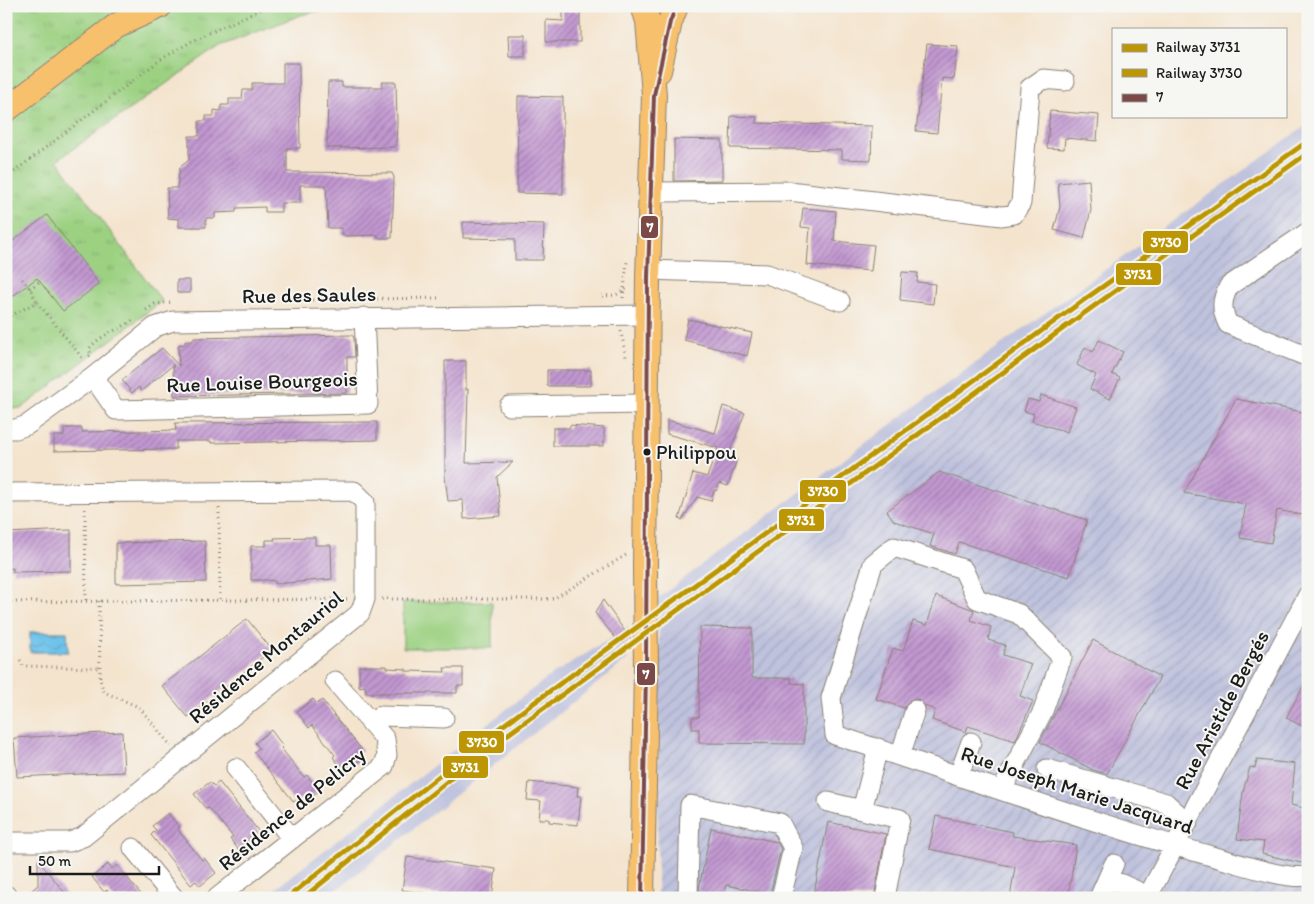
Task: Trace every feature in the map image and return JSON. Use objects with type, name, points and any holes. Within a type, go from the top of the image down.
[{"type":"main road","points":[[6,110],[118,25],[160,6]]},
{"type":"main road","points":[[642,898],[646,670],[645,556],[648,270],[654,95],[648,21],[643,6]]},
{"type":"main road","points":[[654,95],[667,32],[676,6]]},
{"type":"street","points":[[652,192],[789,191],[1002,216],[1014,214],[1021,203],[1030,88],[1043,79],[1065,81]]},
{"type":"street","points":[[1308,232],[1229,286],[1222,300],[1223,312],[1228,324],[1308,357]]},
{"type":"street","points":[[648,270],[767,274],[840,301]]},
{"type":"street","name":"Rue des Saules","points":[[6,429],[16,429],[27,424],[93,377],[156,327],[173,321],[364,317],[648,315]]},
{"type":"street","name":"Rue Louise Bourgeois","points":[[93,377],[116,410],[368,404],[364,317]]},
{"type":"street","points":[[510,406],[647,404]]},
{"type":"street","name":"Résidence Montauriol","points":[[6,494],[354,491],[365,502],[365,599],[360,613],[83,836],[70,842],[6,842]]},
{"type":"street","name":"Rue Joseph Marie Jacquard","points":[[1002,790],[1043,711],[1062,657],[1019,614],[977,599],[963,569],[894,547],[873,564],[831,698],[835,735],[878,748],[1002,790],[1176,846],[1259,869],[1302,877],[1308,876]]},
{"type":"street","name":"Rue Aristide Bergés","points":[[1148,897],[1308,595]]},
{"type":"street","name":"Résidence de Pelicry","points":[[217,898],[384,766],[387,755],[385,739],[335,681]]},
{"type":"street","points":[[900,756],[915,710]]},
{"type":"street","points":[[371,723],[381,716],[444,718]]},
{"type":"street","points":[[959,775],[971,742]]},
{"type":"street","points":[[862,810],[878,748]]},
{"type":"street","points":[[236,768],[292,839]]},
{"type":"street","points":[[1048,769],[1166,804],[1188,823]]},
{"type":"street","points":[[828,802],[900,819],[885,898]]},
{"type":"street","points":[[691,898],[688,895],[690,805],[780,823],[793,848],[781,898]]},
{"type":"street","points":[[134,848],[174,898]]},
{"type":"street","points":[[1099,898],[1111,871],[1148,897]]},
{"type":"path","points":[[6,178],[160,60],[192,41],[268,6]]},
{"type":"path","points":[[22,279],[30,288],[36,302],[84,360]]},
{"type":"path","points":[[30,288],[40,281]]},
{"type":"path","points":[[6,318],[36,302]]},
{"type":"path","points":[[218,492],[220,600]]},
{"type":"path","points":[[85,493],[86,602]]},
{"type":"path","points":[[6,602],[553,599],[645,556]]},
{"type":"path","points":[[99,602],[100,680],[104,692],[140,706],[181,758]]},
{"type":"path","points":[[20,660],[23,666],[100,668]]},
{"type":"shaded area","points":[[1308,124],[1308,172],[1103,314],[659,639],[658,598],[902,416]]},
{"type":"shaded area","points":[[1308,172],[1308,898],[657,898],[659,639],[1103,314]]},
{"type":"shaded area","points":[[629,627],[628,659],[326,898],[263,898],[547,678]]},
{"type":"green space","points":[[6,6],[339,6],[301,15],[220,46],[57,160],[162,301],[22,408],[6,409]]},
{"type":"green space","points":[[403,602],[492,602],[492,648],[403,648]]},
{"type":"water","points":[[30,632],[67,632],[68,652],[30,652]]},
{"type":"building","points":[[563,11],[580,11],[580,42],[546,42],[546,20],[563,21]]},
{"type":"building","points":[[508,35],[525,35],[525,56],[509,56]]},
{"type":"building","points":[[927,44],[958,46],[954,79],[942,78],[937,133],[916,131]]},
{"type":"building","points":[[283,63],[299,63],[300,148],[287,148],[287,172],[392,173],[394,177],[392,238],[378,238],[378,235],[346,236],[342,234],[342,228],[328,228],[326,185],[300,185],[300,203],[281,203],[281,212],[265,212],[265,207],[236,208],[236,212],[215,213],[215,218],[206,218],[206,227],[179,227],[179,219],[168,218],[167,188],[177,188],[180,167],[189,160],[189,136],[199,136],[199,121],[206,121],[206,116],[214,116],[214,110],[221,111],[221,105],[229,105],[229,99],[242,99],[243,90],[252,90],[252,83],[283,83]]},
{"type":"building","points":[[328,82],[342,82],[342,87],[382,87],[382,82],[396,82],[396,147],[327,148]]},
{"type":"building","points":[[518,96],[563,97],[563,194],[517,193]]},
{"type":"building","points":[[1050,111],[1099,115],[1097,141],[1065,138],[1064,149],[1047,148]]},
{"type":"building","points":[[731,116],[757,117],[756,123],[872,126],[871,160],[842,159],[842,150],[730,148]]},
{"type":"building","points":[[674,139],[722,140],[722,180],[674,181]]},
{"type":"building","points":[[1089,180],[1091,210],[1084,238],[1054,230],[1060,207],[1058,183]]},
{"type":"building","points":[[803,208],[836,211],[834,241],[874,245],[871,271],[807,265],[810,228],[801,227]]},
{"type":"building","points":[[47,215],[99,284],[63,311],[37,278],[6,301],[6,253],[13,248],[9,244]]},
{"type":"building","points":[[463,222],[544,224],[543,260],[515,260],[515,239],[463,238]]},
{"type":"building","points":[[902,272],[918,273],[917,282],[935,284],[933,304],[900,300]]},
{"type":"building","points":[[177,280],[190,280],[190,293],[177,293]]},
{"type":"building","points":[[688,319],[752,333],[747,356],[684,340]]},
{"type":"building","points":[[351,335],[354,337],[355,357],[347,357],[347,393],[174,396],[173,365],[141,391],[139,387],[132,393],[122,380],[162,348],[179,366],[178,345],[185,344],[185,341],[193,341],[193,338]]},
{"type":"building","points":[[1099,340],[1123,352],[1112,374],[1120,378],[1110,399],[1090,389],[1096,375],[1077,365],[1085,347],[1093,352]]},
{"type":"building","points":[[445,361],[466,361],[466,390],[468,389],[466,463],[513,462],[497,477],[501,516],[464,519],[463,500],[448,501],[445,476]]},
{"type":"building","points":[[547,370],[591,370],[591,386],[547,386]]},
{"type":"building","points":[[1041,395],[1076,407],[1067,432],[1032,421],[1034,414],[1024,411],[1028,399],[1039,402]]},
{"type":"building","points":[[1236,399],[1308,413],[1308,516],[1277,510],[1271,543],[1240,538],[1246,504],[1184,493]]},
{"type":"building","points":[[723,406],[745,413],[728,456],[737,459],[728,486],[719,483],[711,501],[697,497],[682,520],[679,519],[693,473],[707,477],[718,448],[667,434],[667,420],[715,433]]},
{"type":"building","points":[[377,422],[377,440],[211,443],[211,441],[176,441],[176,449],[54,451],[54,436],[64,436],[64,428],[82,428],[82,432],[141,431],[176,430],[175,423]]},
{"type":"building","points":[[570,425],[604,428],[604,446],[553,446],[553,428],[570,428]]},
{"type":"building","points":[[939,472],[1087,520],[1069,577],[959,542],[955,554],[930,546],[934,534],[894,521],[887,511]]},
{"type":"building","points":[[71,530],[71,571],[13,572],[13,568],[6,569],[6,533]]},
{"type":"building","points":[[315,537],[315,545],[331,545],[332,579],[275,584],[275,581],[251,580],[251,546],[266,546],[266,540],[275,540],[274,538]]},
{"type":"building","points":[[205,541],[206,582],[116,584],[116,543]]},
{"type":"building","points":[[936,596],[974,610],[971,620],[991,627],[988,640],[1005,645],[1003,655],[1031,664],[1020,696],[1033,701],[1015,741],[968,726],[966,732],[932,720],[935,710],[925,706],[918,699],[910,700],[904,708],[876,699],[893,648],[903,651],[913,621],[927,625]]},
{"type":"building","points":[[603,600],[631,640],[623,647],[595,613]]},
{"type":"building","points":[[247,619],[272,650],[188,717],[162,686]]},
{"type":"building","points":[[700,627],[752,628],[752,678],[791,678],[791,683],[804,684],[804,744],[699,743],[699,729],[692,729],[692,717],[699,717]]},
{"type":"building","points":[[1093,640],[1160,677],[1107,774],[1093,770],[1040,742]]},
{"type":"building","points":[[359,666],[387,666],[387,668],[406,669],[406,671],[445,672],[444,668],[463,668],[463,686],[457,686],[457,693],[366,693],[365,686],[359,687]]},
{"type":"building","points":[[1308,677],[1308,729],[1286,718]]},
{"type":"building","points":[[313,699],[317,704],[322,700],[362,750],[357,754],[361,759],[345,772],[333,757],[335,755],[312,725],[309,728],[297,712]]},
{"type":"building","points":[[271,730],[283,746],[281,748],[304,777],[307,775],[319,791],[303,803],[299,799],[294,802],[254,752],[259,748],[255,743]]},
{"type":"building","points":[[122,732],[124,772],[17,777],[14,738]]},
{"type":"building","points":[[1257,760],[1295,764],[1291,805],[1308,809],[1306,864],[1262,854],[1264,842],[1237,839],[1243,792],[1250,767],[1255,768]]},
{"type":"building","points":[[210,782],[214,786],[219,782],[260,833],[255,837],[259,841],[242,854],[230,839],[233,837],[209,808],[206,809],[194,794]]},
{"type":"building","points":[[529,782],[578,787],[577,796],[581,796],[578,825],[549,822],[549,819],[539,819],[541,801],[527,800]]},
{"type":"building","points":[[168,813],[180,828],[178,830],[202,860],[204,858],[216,873],[200,886],[196,881],[191,885],[151,835],[156,830],[152,826]]},
{"type":"building","points":[[936,816],[1013,832],[1012,836],[1076,845],[1068,898],[1010,898],[1015,867],[929,849]]},
{"type":"building","points":[[828,822],[886,834],[874,898],[813,898]]},
{"type":"building","points":[[711,828],[777,842],[781,849],[770,894],[726,885],[723,898],[702,897],[699,889]]},
{"type":"building","points":[[407,857],[496,869],[492,898],[461,898],[402,890]]},
{"type":"building","points":[[38,860],[69,898],[39,898],[32,890],[38,885]]},
{"type":"building","points":[[108,864],[112,869],[117,865],[144,898],[113,898],[107,890],[104,892],[92,877]]},
{"type":"rail line","name":"3730","points":[[287,898],[494,732],[1081,302],[1308,141]]},
{"type":"rail line","name":"3731","points":[[303,898],[485,751],[1083,314],[1308,153]]},
{"type":"transit line","name":"7","points":[[642,898],[646,670],[648,277],[654,95],[670,22],[676,6]]},
{"type":"place","name":"Philippou","points":[[647,452]]}]
